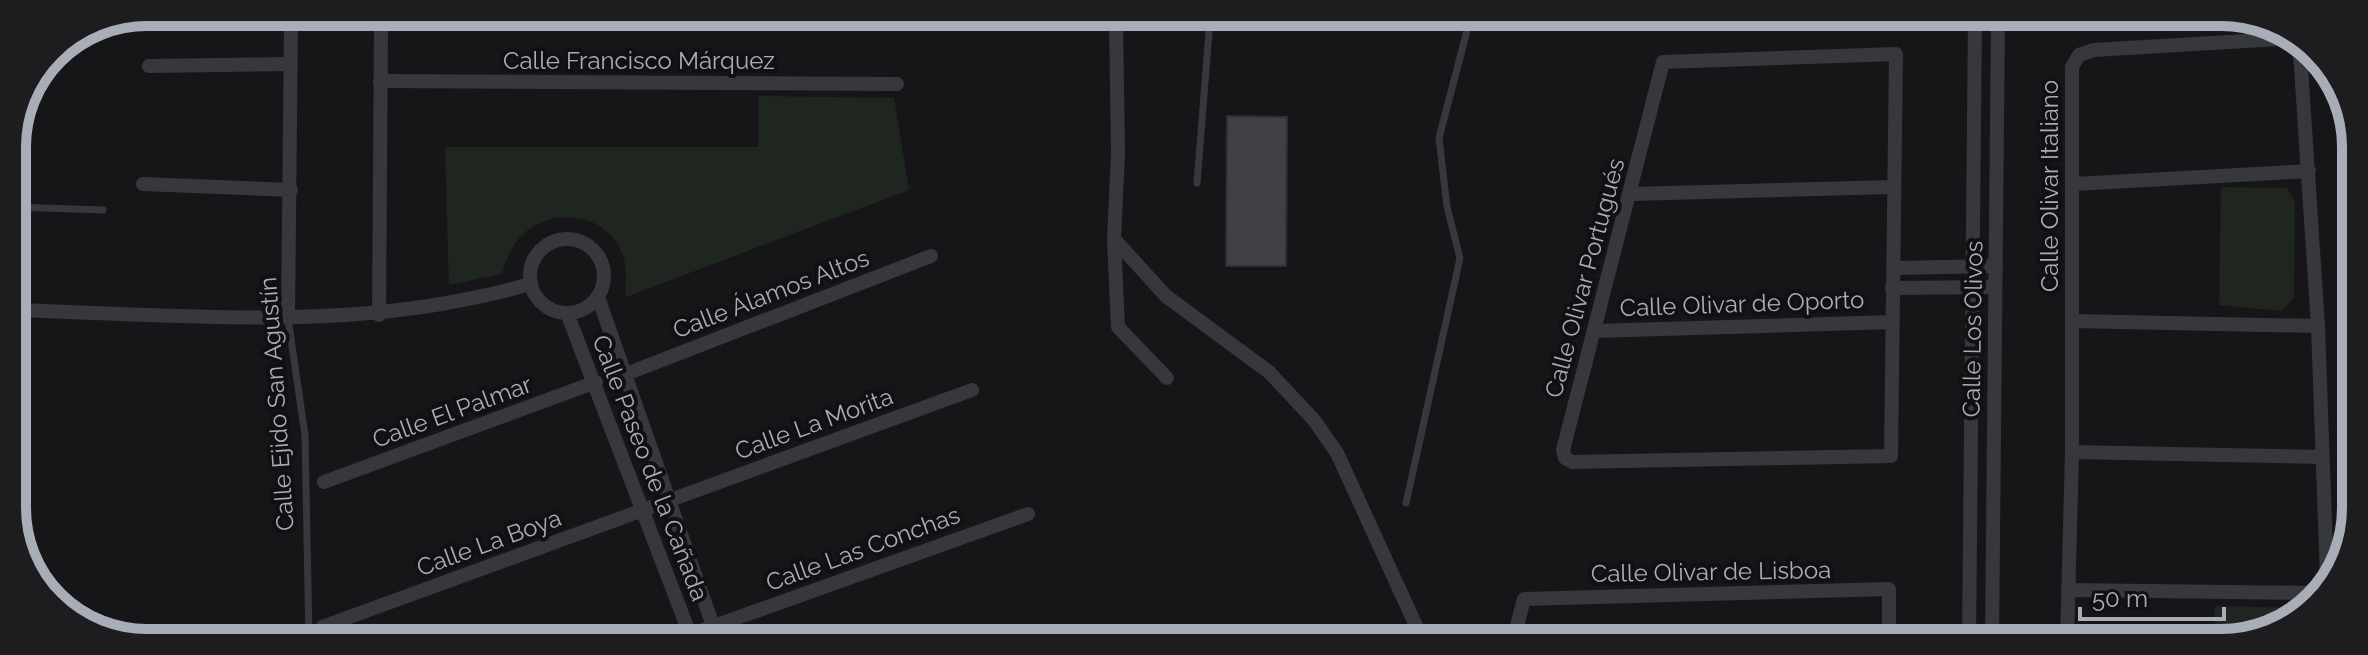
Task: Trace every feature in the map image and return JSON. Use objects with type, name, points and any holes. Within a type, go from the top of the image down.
[{"type":"street","name":"Calle Ejido San Agustín","points":[[288,318],[291,26]]},
{"type":"street","points":[[1116,26],[1118,154],[1114,239],[1118,327],[1167,378]]},
{"type":"street","name":"Calle Los Olivos","points":[[1969,629],[1975,26]]},
{"type":"street","name":"Calle Los Olivos","points":[[1992,629],[1998,26]]},
{"type":"street","points":[[379,315],[381,27]]},
{"type":"street","name":"Calle Olivar Italiano","points":[[2067,629],[2072,452],[2072,67],[2079,55],[2094,50],[2276,39]]},
{"type":"street","name":"Calle Olivar Portugués","points":[[1896,54],[1891,456],[1572,462],[1565,458],[1563,450],[1631,194],[1663,62],[1896,54]]},
{"type":"street","name":"Calle Olivar Italiano","points":[[2300,55],[2303,59],[2318,326],[2327,568]]},
{"type":"street","points":[[149,66],[290,64]]},
{"type":"street","name":"Calle Francisco Márquez","points":[[380,81],[897,84]]},
{"type":"street","points":[[2074,184],[2309,171]]},
{"type":"street","points":[[143,184],[291,190]]},
{"type":"street","points":[[1631,194],[1894,187]]},
{"type":"street","points":[[1114,239],[1166,296],[1269,372],[1314,420],[1337,453],[1418,629]]},
{"type":"street","points":[[577,240],[588,245],[602,263],[605,275],[598,297],[589,306],[567,313],[543,304],[531,283],[534,259],[553,242],[577,240]]},
{"type":"street","name":"Calle Álamos Altos","points":[[626,374],[931,256]]},
{"type":"street","points":[[1894,268],[1996,266]]},
{"type":"street","points":[[26,310],[288,318],[379,315],[507,292],[531,283]]},
{"type":"street","points":[[1892,288],[1995,287]]},
{"type":"street","name":"Calle Paseo de la Cañada","points":[[598,297],[715,629]]},
{"type":"street","name":"Calle Paseo de la Cañada","points":[[567,313],[596,382],[688,629]]},
{"type":"street","points":[[2072,321],[2318,326]]},
{"type":"street","name":"Calle Olivar de Oporto","points":[[1594,331],[1892,322]]},
{"type":"street","name":"Calle El Palmar","points":[[324,482],[596,382]]},
{"type":"street","name":"Calle La Morita","points":[[671,499],[972,390]]},
{"type":"street","points":[[2072,452],[2322,457]]},
{"type":"street","name":"Calle La Boya","points":[[322,627],[671,499]]},
{"type":"street","name":"Calle Las Conchas","points":[[726,629],[1028,514]]},
{"type":"street","name":"Calle Olivar de Lisboa","points":[[1516,629],[1524,599],[1889,589],[1889,629]]},
{"type":"street","points":[[2068,590],[2307,593]]},
{"type":"lane","points":[[1197,183],[1209,26]]},
{"type":"lane","points":[[1406,503],[1460,258],[1444,194],[1439,138],[1468,26]]},
{"type":"lane","points":[[26,207],[103,210]]},
{"type":"lane","name":"Calle Ejido San Agustín","points":[[288,318],[305,435],[309,629]]},
{"type":"shaded area","points":[[759,96],[894,98],[909,190],[626,297],[625,263],[618,244],[608,232],[595,224],[566,217],[535,225],[522,235],[512,248],[502,274],[449,285],[445,147],[758,147]]},
{"type":"shaded area","points":[[2221,187],[2287,188],[2295,202],[2294,298],[2281,311],[2219,305]]},
{"type":"shaded area","points":[[2215,606],[2289,608],[2253,625],[2215,629]]},
{"type":"building","points":[[1227,116],[1287,117],[1286,266],[1226,266]]}]
